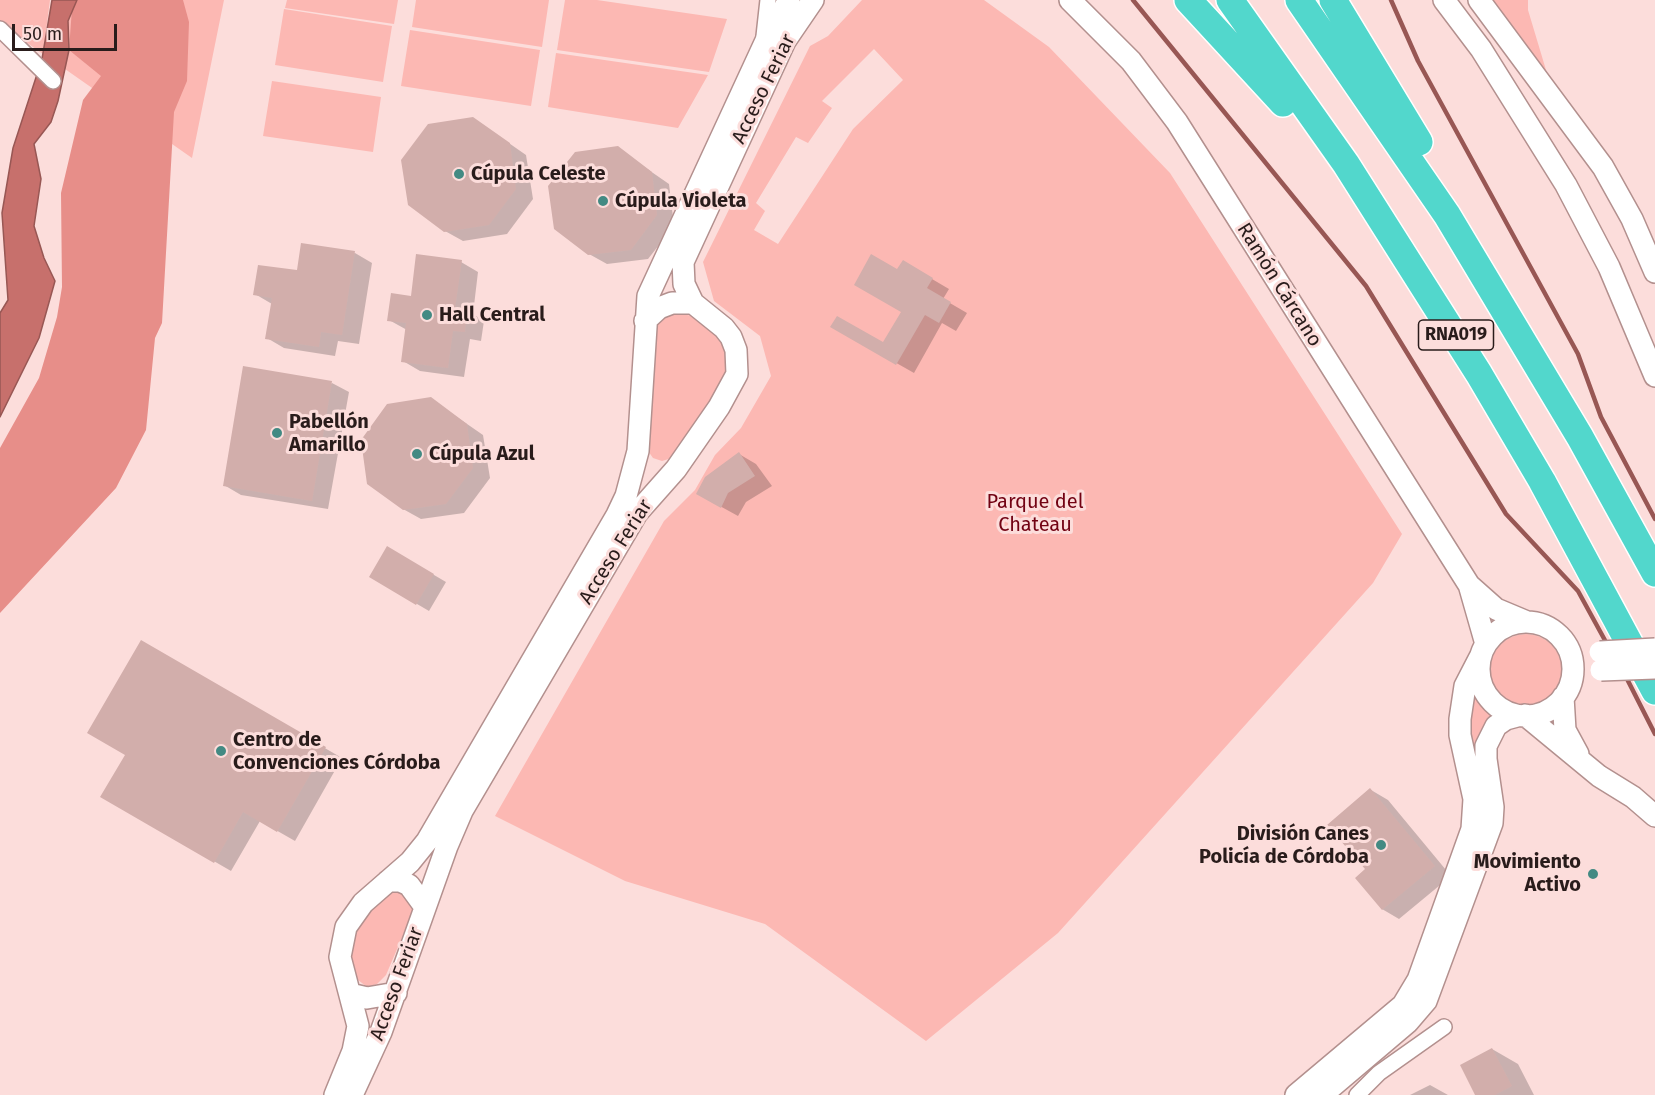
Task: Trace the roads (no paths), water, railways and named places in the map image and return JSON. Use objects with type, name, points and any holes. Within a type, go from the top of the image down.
[{"type":"highway","points":[[1188,0],[1270,86],[1305,131],[1371,203]]},
{"type":"highway","name":"RNA019","points":[[1230,0],[1371,203],[1502,412],[1655,692]]},
{"type":"highway","name":"RNA019","points":[[1299,0],[1447,215],[1580,437],[1655,573]]},
{"type":"highway","points":[[1333,0],[1447,185],[1499,301]]},
{"type":"main road","name":"Acceso Feriar","points":[[334,1095],[357,1037],[358,1026],[341,969],[342,937],[356,910],[410,862],[427,841],[617,515],[626,496],[638,451],[648,296],[762,49],[789,0]]},
{"type":"main road","name":"Acceso Feriar","points":[[352,1095],[396,993],[447,846],[462,812],[637,513],[676,469],[731,386],[738,366],[736,350],[724,328],[693,303],[684,284],[683,262],[785,40],[813,0]]},
{"type":"main road","name":"Ramón Cárcano","points":[[1070,0],[1131,61],[1177,122],[1469,585],[1496,609],[1527,622]]},
{"type":"main road","points":[[1444,0],[1488,58],[1566,185],[1609,267],[1655,376]]},
{"type":"main road","points":[[1479,0],[1603,167],[1632,219],[1655,272]]},
{"type":"main road","points":[[645,321],[665,306],[685,302],[693,303]]},
{"type":"main road","points":[[638,451],[656,467],[676,469]]},
{"type":"main road","name":"Ramón Cárcano","points":[[1469,585],[1483,650]]},
{"type":"main road","points":[[1296,1095],[1382,1024],[1402,1005],[1414,989],[1472,829],[1474,799],[1460,735],[1460,719],[1465,686],[1483,650],[1504,628],[1527,622],[1539,624],[1600,661],[1655,668]]},
{"type":"main road","points":[[1560,638],[1572,660],[1567,691],[1565,730],[1585,764]]},
{"type":"main road","points":[[1322,1095],[1408,1022],[1426,1001],[1492,823],[1494,807],[1486,746],[1496,726],[1506,719],[1544,712],[1600,661],[1655,649]]},
{"type":"main road","points":[[1483,650],[1480,676],[1486,694],[1494,704],[1521,716],[1585,764],[1633,796],[1655,816]]},
{"type":"main road","points":[[388,881],[400,881],[409,885],[426,907]]},
{"type":"main road","points":[[350,994],[368,998],[396,993]]},
{"type":"street","points":[[762,49],[768,0]]},
{"type":"street","points":[[0,29],[53,81]]},
{"type":"street","points":[[1357,1095],[1379,1073],[1444,1027]]},
{"type":"waterway","points":[[1133,0],[1366,286],[1506,514],[1578,591],[1607,644]]},
{"type":"waterway","points":[[1391,0],[1418,61],[1578,354],[1601,417],[1655,519]]},
{"type":"waterway","points":[[1625,675],[1655,734]]},
{"type":"place","name":"Cúpula Celeste","points":[[459,174]]},
{"type":"place","name":"Cúpula Violeta","points":[[603,201]]},
{"type":"place","name":"Hall Central","points":[[427,315]]},
{"type":"place","name":"Pabellón Amarillo","points":[[277,433]]},
{"type":"place","name":"Cúpula Azul","points":[[417,454]]},
{"type":"place","name":"Centro de Convenciones Córdoba","points":[[221,751]]},
{"type":"place","name":"División Canes Policía de Córdoba","points":[[1381,845]]},
{"type":"place","name":"Movimiento Activo","points":[[1593,874]]},
{"type":"park label","name":"Parque del Chateau","points":[[1035,514]]}]
